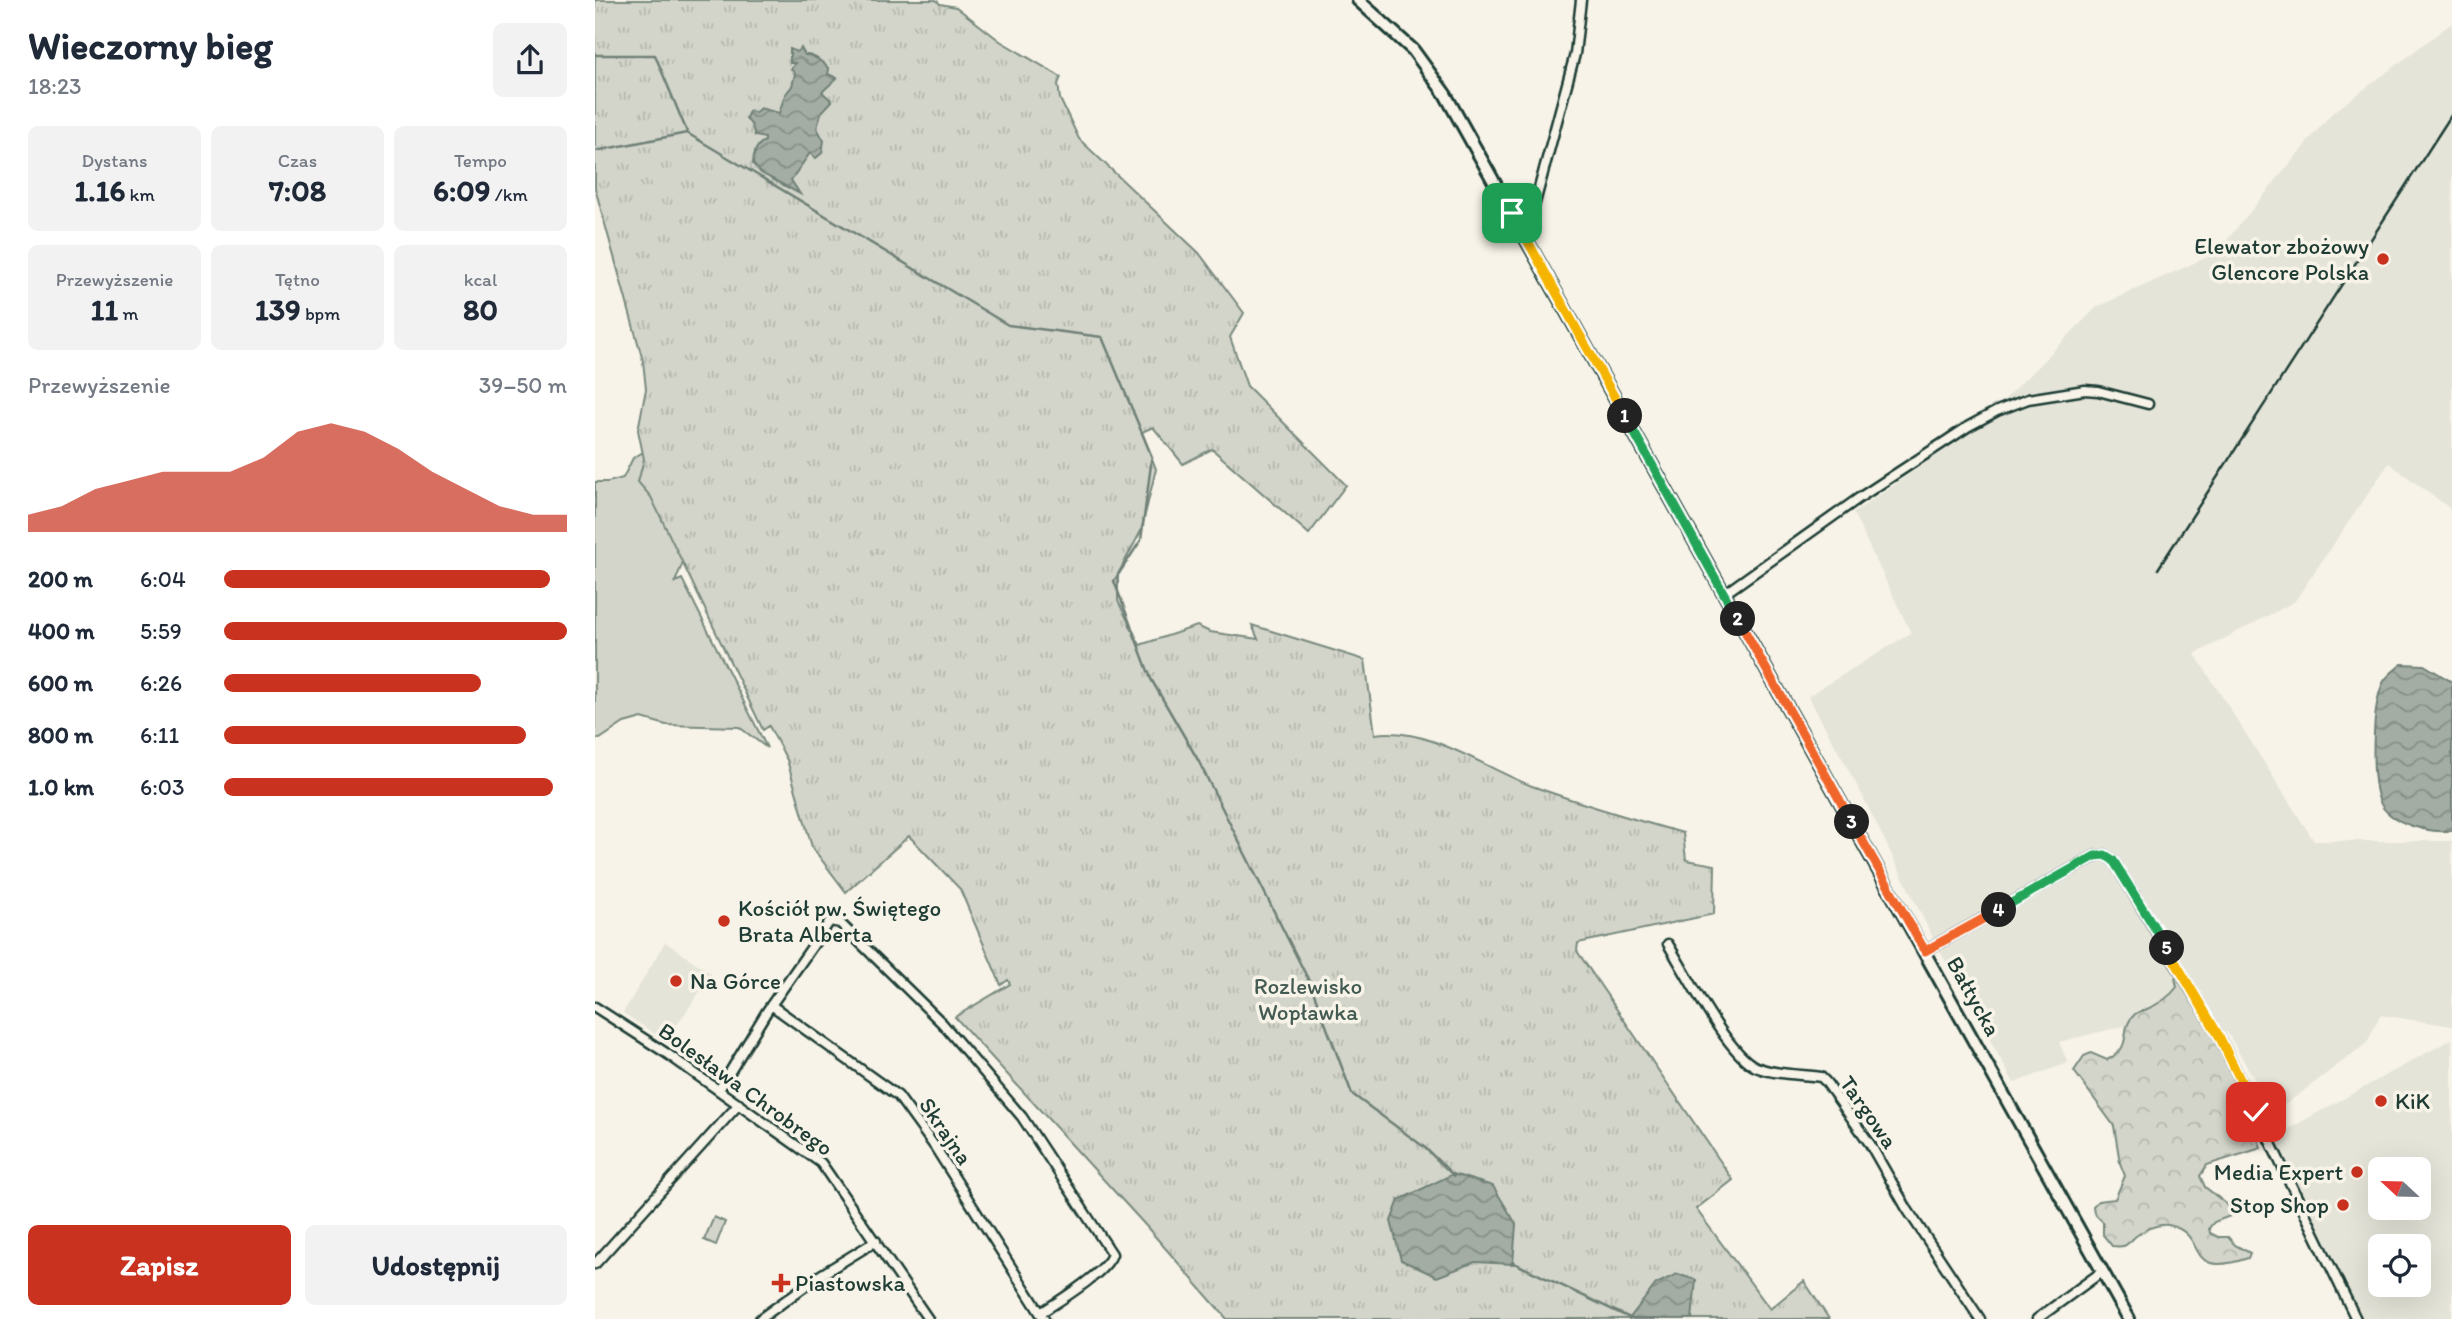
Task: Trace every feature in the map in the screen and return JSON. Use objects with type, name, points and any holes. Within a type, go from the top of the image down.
[{"type":"main road","name":"Bałtycka","points":[[1358,0],[1413,50],[1437,81],[2129,1319]]},
{"type":"street","points":[[1521,229],[1527,226],[1531,218],[1575,54],[1581,0]]},
{"type":"street","points":[[1724,594],[1859,498],[1969,426],[1997,411],[2028,398],[2085,390],[2148,404]]},
{"type":"street","points":[[1925,951],[2095,856],[2105,855],[2113,860],[2219,1036],[2356,1319]]},
{"type":"street","points":[[719,1090],[771,1005],[830,921],[840,923],[943,1023],[1022,1117],[1112,1254],[1110,1261],[1043,1316]]},
{"type":"street","name":"Targowa","points":[[1668,944],[1730,1044],[1743,1059],[1758,1068],[1821,1077],[1826,1082],[1870,1144],[1907,1209],[1980,1319]]},
{"type":"street","name":"Skrajna","points":[[771,1005],[898,1096],[935,1147],[1043,1316]]},
{"type":"street","name":"Bolesława Chrobrego","points":[[596,1010],[719,1090],[821,1163],[928,1319]]},
{"type":"street","points":[[595,1264],[739,1104]]},
{"type":"street","points":[[759,1319],[876,1241]]},
{"type":"street","points":[[2037,1319],[2103,1271]]},
{"type":"shaded area","points":[[2452,23],[2452,510],[2389,463],[2294,602],[2195,654],[2314,841],[2452,841],[2452,1026],[2380,1015],[2367,1043],[2274,1113],[2227,1032],[2130,1046],[2124,1026],[2059,1042],[2068,1063],[2014,1083],[1936,944],[1860,791],[1808,696],[1911,633],[1853,513],[1976,428],[2097,307],[2216,253],[2330,115]]},
{"type":"shaded area","points":[[665,942],[712,974],[666,1041],[623,1013]]},
{"type":"shaded area","points":[[2452,1039],[2452,1319],[2363,1319],[2277,1144],[2281,1133]]},
{"type":"green space","name":"Rozlewisko Wopławka","points":[[595,0],[936,0],[940,4],[956,7],[1000,41],[1061,77],[1058,84],[1060,99],[1079,139],[1199,253],[1244,313],[1230,337],[1247,386],[1346,485],[1309,534],[1212,449],[1183,464],[1153,427],[1142,432],[1156,469],[1141,531],[1118,574],[1118,601],[1140,645],[1197,626],[1210,632],[1258,639],[1252,625],[1365,660],[1375,734],[1395,733],[1436,742],[1532,786],[1683,833],[1686,860],[1715,865],[1714,914],[1578,943],[1577,951],[1733,1180],[1696,1209],[1770,1309],[1804,1281],[1829,1319],[1227,1319],[955,1017],[1010,984],[1008,980],[1001,985],[960,889],[909,836],[846,892],[812,847],[787,760],[769,726],[763,730],[651,497],[638,482],[644,459],[638,430],[646,389],[643,361],[595,188]]},
{"type":"green space","points":[[659,443],[686,555],[675,582],[682,579],[767,748],[739,727],[666,725],[642,718],[624,723],[600,739],[595,738],[595,482],[623,478],[633,458]]},
{"type":"green space","points":[[2180,974],[2213,1031],[2252,1119],[2261,1148],[2207,1165],[2200,1176],[2205,1187],[2229,1206],[2230,1216],[2214,1222],[2209,1228],[2210,1233],[2218,1237],[2228,1237],[2235,1245],[2250,1253],[2248,1258],[2227,1263],[2213,1264],[2205,1260],[2183,1231],[2167,1225],[2149,1229],[2125,1245],[2112,1246],[2103,1235],[2103,1222],[2094,1213],[2093,1206],[2098,1201],[2115,1199],[2125,1176],[2114,1126],[2074,1071],[2084,1056],[2091,1053],[2107,1060],[2116,1054],[2124,1043],[2130,1020],[2135,1014],[2170,995],[2177,987],[2175,978]]},
{"type":"green space","points":[[714,1217],[725,1222],[716,1245],[704,1240]]},
{"type":"water","points":[[801,48],[805,55],[821,62],[829,69],[828,74],[837,78],[822,92],[832,101],[821,113],[817,128],[824,141],[822,153],[816,158],[810,153],[791,180],[800,194],[761,173],[753,164],[756,150],[765,138],[755,136],[746,118],[749,111],[756,112],[760,108],[779,113],[795,74],[791,69],[795,63],[790,63],[790,49],[797,52]]},
{"type":"water","points":[[2402,664],[2424,665],[2452,682],[2452,830],[2433,831],[2411,826],[2392,816],[2380,802],[2374,760],[2376,708],[2384,680]]},
{"type":"water","points":[[1453,1174],[1493,1186],[1516,1224],[1513,1264],[1475,1262],[1437,1277],[1401,1260],[1391,1221],[1399,1200]]},
{"type":"water","points":[[1677,1274],[1696,1280],[1692,1319],[1629,1319],[1656,1284]]},
{"type":"waterway","points":[[595,55],[655,55],[687,132]]},
{"type":"waterway","points":[[595,151],[687,133],[1008,325],[1102,337],[1152,457],[1141,540],[1114,581],[1151,679],[1198,760],[1310,983],[1352,1094],[1424,1147],[1454,1176]]},
{"type":"waterway","points":[[1512,1262],[1632,1319]]},
{"type":"railway","points":[[2158,569],[2452,114]]},
{"type":"place","name":"Elewator zbożowy Glencore Polska","points":[[2383,259]]},
{"type":"place","name":"Kościół pw. Świętego Brata Alberta","points":[[724,921]]},
{"type":"place","name":"Na Górce","points":[[676,981]]},
{"type":"place","name":"KiK","points":[[2381,1101]]},
{"type":"place","name":"Media Expert","points":[[2357,1172]]},
{"type":"place","name":"Stop Shop","points":[[2343,1205]]},
{"type":"place","name":"Piastowska","points":[[781,1283]]},
{"type":"route","points":[[1512,213],[1925,951],[2095,856],[2105,855],[2113,860],[2219,1036],[2256,1112]]}]
